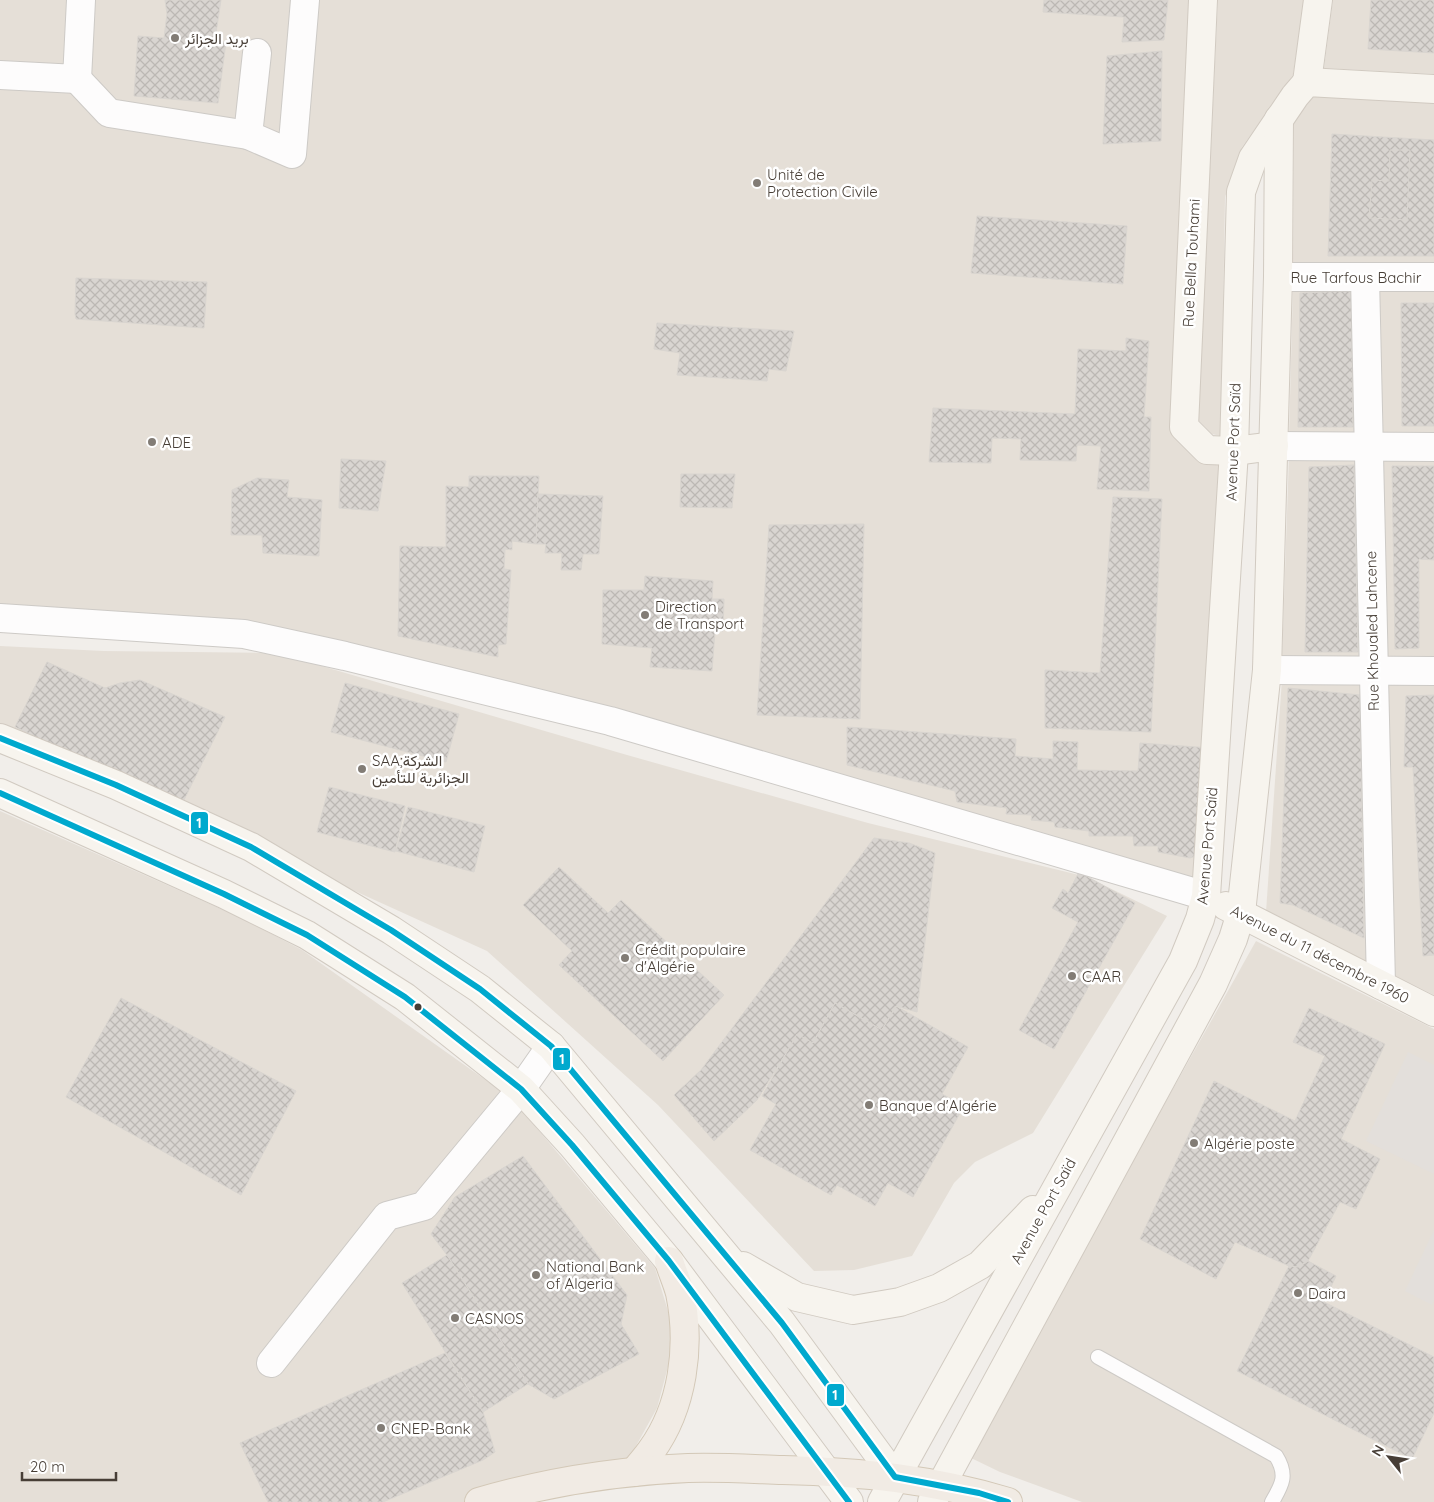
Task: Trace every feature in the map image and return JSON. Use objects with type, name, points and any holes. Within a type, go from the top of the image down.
[{"type":"main road","name":"Rue Bella Touhami","points":[[1204,0],[1184,426],[1207,450],[1234,451],[1274,446]]},
{"type":"main road","points":[[1318,0],[1308,82],[1434,89]]},
{"type":"main road","name":"Avenue Port Saïd","points":[[882,1502],[1183,961],[1200,919],[1206,896],[1234,451],[1241,192],[1253,158],[1295,96],[1308,82]]},
{"type":"main road","points":[[936,1493],[1216,977],[1233,939],[1241,913],[1267,670],[1278,277],[1279,119]]},
{"type":"main road","points":[[0,738],[116,785],[251,847],[391,930],[480,989],[551,1046],[782,1322],[895,1477]]},
{"type":"main road","points":[[0,793],[224,894],[308,936],[405,998],[521,1088],[572,1145],[669,1261],[849,1502]]},
{"type":"main road","name":"Avenue du 11 décembre 1960","points":[[1206,896],[1434,1012]]},
{"type":"main road","points":[[728,1257],[797,1297],[853,1310],[900,1302],[940,1288],[980,1264],[1058,1184]]},
{"type":"main road","points":[[634,1472],[652,1450],[668,1422],[678,1390],[684,1358],[680,1292],[669,1261]]},
{"type":"main road","points":[[479,1502],[505,1494],[566,1481],[634,1472],[689,1468],[827,1471],[895,1477],[936,1493],[979,1493],[1008,1502]]},
{"type":"street","points":[[76,79],[81,0]]},
{"type":"street","points":[[0,75],[76,79],[109,113],[248,135],[292,154],[305,0]]},
{"type":"street","points":[[248,135],[258,53]]},
{"type":"street","name":"Rue Tarfous Bachir","points":[[1278,277],[1434,277]]},
{"type":"street","name":"Rue Khoualed Lahcene","points":[[1365,277],[1381,985]]},
{"type":"street","points":[[1274,446],[1434,447]]},
{"type":"street","points":[[0,618],[244,634],[345,656],[610,721],[1206,896]]},
{"type":"street","points":[[1267,670],[1434,670]]},
{"type":"street","points":[[271,1363],[387,1216],[424,1206],[521,1088],[551,1046]]},
{"type":"lane","points":[[1098,1357],[1276,1456],[1283,1472],[1283,1481],[1272,1502]]},
{"type":"shaded area","points":[[0,0],[72,0],[68,70],[0,66]]},
{"type":"shaded area","points":[[91,0],[296,0],[284,141],[239,124],[113,105],[86,76]]},
{"type":"shaded area","points":[[315,0],[1189,0],[1170,430],[1197,461],[1207,464],[1219,464],[1194,882],[354,649],[0,610],[0,84],[72,87],[246,144],[290,163]]},
{"type":"shaded area","points":[[1218,0],[1304,0],[1293,75],[1242,147],[1225,197],[1221,436],[1212,434],[1198,420]]},
{"type":"shaded area","points":[[1333,0],[1434,0],[1434,74],[1324,68]]},
{"type":"shaded area","points":[[1313,96],[1434,103],[1434,267],[1293,268],[1294,123]]},
{"type":"shaded area","points":[[1293,286],[1356,286],[1359,437],[1289,437]]},
{"type":"shaded area","points":[[1374,286],[1434,286],[1434,438],[1377,438]]},
{"type":"shaded area","points":[[1289,456],[1359,456],[1363,660],[1282,660]]},
{"type":"shaded area","points":[[1377,456],[1434,456],[1434,661],[1382,660]]},
{"type":"shaded area","points":[[0,646],[104,651],[277,653],[868,823],[1087,877],[1167,916],[1033,1133],[975,1162],[954,1183],[912,1256],[854,1270],[814,1271],[658,1105],[487,951],[9,734],[0,728]]},
{"type":"shaded area","points":[[1282,679],[1364,679],[1370,963],[1266,912]]},
{"type":"shaded area","points":[[1383,679],[1434,680],[1434,995],[1390,973]]},
{"type":"shaded area","points":[[0,811],[239,917],[302,950],[504,1093],[394,1222],[518,1106],[655,1268],[671,1321],[670,1359],[657,1408],[621,1473],[481,1502],[0,1502]]},
{"type":"shaded area","points":[[1256,941],[1434,1029],[1434,1502],[1082,1502],[1000,1472],[967,1456]]},
{"type":"shaded area","points":[[1408,1052],[1434,1065],[1434,1174],[1366,1141]]},
{"type":"shaded area","points":[[1434,1230],[1434,1300],[1432,1305],[1405,1291]]},
{"type":"building","points":[[165,0],[221,0],[215,40],[226,42],[218,103],[134,96],[138,36],[164,38],[167,14]]},
{"type":"building","points":[[1044,0],[1168,0],[1164,40],[1122,42],[1124,17],[1043,12]]},
{"type":"building","points":[[1371,0],[1434,0],[1434,53],[1368,49]]},
{"type":"building","points":[[1162,51],[1161,141],[1103,144],[1107,56]]},
{"type":"building","points":[[1332,134],[1434,140],[1434,256],[1328,256]]},
{"type":"building","points":[[1390,150],[1410,150],[1407,220],[1369,218],[1372,180],[1389,181]]},
{"type":"building","points":[[977,216],[1127,226],[1123,284],[971,273]]},
{"type":"building","points":[[76,278],[207,282],[204,328],[76,319]]},
{"type":"building","points":[[1351,291],[1353,427],[1298,427],[1300,293]]},
{"type":"building","points":[[1401,303],[1434,303],[1434,426],[1402,426]]},
{"type":"building","points":[[657,323],[794,331],[786,371],[769,369],[767,381],[677,375],[680,353],[654,349]]},
{"type":"building","points":[[1126,338],[1149,341],[1144,417],[1151,417],[1149,491],[1097,489],[1101,446],[1077,445],[1076,461],[1020,460],[1021,439],[992,438],[991,463],[929,462],[933,408],[1075,414],[1078,349],[1126,351]]},
{"type":"building","points":[[341,459],[386,461],[378,511],[339,508]]},
{"type":"building","points":[[1354,465],[1358,652],[1305,652],[1309,467]]},
{"type":"building","points":[[1392,466],[1434,466],[1434,560],[1419,559],[1419,648],[1395,649]]},
{"type":"building","points":[[681,474],[735,474],[732,508],[680,507]]},
{"type":"building","points":[[469,476],[539,476],[536,544],[512,541],[512,550],[505,549],[504,569],[511,570],[506,644],[498,645],[498,657],[398,636],[400,546],[446,547],[446,486],[469,487]]},
{"type":"building","points":[[257,478],[289,480],[287,497],[322,500],[319,556],[263,553],[262,535],[231,535],[232,490]]},
{"type":"building","points":[[538,494],[603,496],[599,554],[583,554],[581,570],[561,570],[562,553],[545,553],[546,544],[536,544]]},
{"type":"building","points":[[1113,497],[1162,499],[1151,732],[1045,728],[1045,670],[1100,673]]},
{"type":"building","points":[[864,524],[860,719],[757,715],[769,525]]},
{"type":"building","points":[[645,576],[713,581],[712,599],[724,599],[723,631],[715,631],[712,671],[650,667],[652,648],[602,644],[603,590],[644,590]]},
{"type":"building","points":[[47,662],[105,688],[120,683],[140,680],[225,717],[181,806],[15,727]]},
{"type":"building","points":[[345,683],[459,714],[446,762],[331,732]]},
{"type":"building","points":[[1288,688],[1360,695],[1364,938],[1293,905],[1280,903]]},
{"type":"building","points":[[1434,695],[1434,955],[1423,956],[1413,767],[1404,767],[1406,696]]},
{"type":"building","points":[[847,727],[1016,739],[1015,756],[1053,759],[1053,741],[1078,742],[1077,770],[1138,771],[1140,743],[1211,748],[1205,852],[1190,858],[1158,852],[1158,846],[1134,846],[1133,836],[1089,836],[1089,831],[1055,827],[1054,822],[1031,820],[1032,815],[1006,814],[1007,808],[957,802],[955,791],[847,765]]},
{"type":"building","points":[[329,787],[405,806],[395,852],[317,832]]},
{"type":"building","points":[[408,807],[485,826],[474,872],[396,851]]},
{"type":"building","points":[[874,838],[909,843],[935,853],[917,1012],[896,1006],[882,1030],[835,1003],[813,1043],[795,1039],[757,1100],[714,1141],[674,1095],[701,1070]]},
{"type":"building","name":"Crédit populaire d'Algérie","points":[[559,867],[608,913],[621,900],[724,995],[663,1061],[559,965],[572,951],[523,905]]},
{"type":"building","name":"CAAR","points":[[1079,872],[1135,903],[1054,1049],[1019,1030],[1078,922],[1052,908],[1063,889],[1068,893]]},
{"type":"building","points":[[121,998],[296,1091],[241,1195],[66,1097]]},
{"type":"building","name":"Banque d'Algérie","points":[[835,1003],[882,1030],[896,1006],[968,1047],[942,1094],[964,1106],[913,1197],[888,1183],[875,1206],[837,1185],[831,1195],[750,1150],[776,1104],[762,1096],[797,1034],[813,1043]]},
{"type":"building","points":[[1309,1008],[1385,1044],[1341,1139],[1380,1159],[1356,1209],[1340,1202],[1308,1261],[1298,1267],[1289,1266],[1235,1242],[1216,1279],[1140,1239],[1214,1081],[1295,1121],[1325,1056],[1293,1042]]},
{"type":"building","name":"National Bank of Algeria","points":[[523,1156],[627,1295],[621,1324],[639,1354],[554,1399],[528,1384],[447,1255],[431,1234],[455,1197]]},
{"type":"building","name":"CASNOS","points":[[447,1255],[528,1384],[483,1412],[402,1283]]},
{"type":"building","points":[[1308,1261],[1336,1276],[1324,1302],[1434,1357],[1434,1413],[1412,1459],[1237,1371],[1289,1266],[1298,1267]]},
{"type":"building","name":"CNEP-Bank","points":[[445,1353],[483,1412],[495,1452],[483,1460],[383,1502],[268,1502],[240,1443]]},
{"type":"transit line","name":"1","points":[[0,738],[116,785],[251,847],[391,930],[480,989],[551,1046],[782,1323],[895,1477],[979,1493],[1008,1502]]},
{"type":"transit line","name":"1","points":[[0,793],[224,894],[307,935],[405,997],[521,1089],[572,1145],[669,1261],[849,1502]]},
{"type":"place","name":"بريد الجزائر","points":[[175,38]]},
{"type":"place","name":"Unité de Protection Civile","points":[[757,183]]},
{"type":"place","name":"ADE","points":[[152,442]]},
{"type":"place","name":"Direction de Transport","points":[[645,615]]},
{"type":"place","name":"SAA;الشركة الجزائرية للتأمين","points":[[362,769]]},
{"type":"place","name":"Crédit populaire d'Algérie","points":[[625,958]]},
{"type":"place","name":"CAAR","points":[[1072,976]]},
{"type":"place","name":"Banque d'Algérie","points":[[869,1105]]},
{"type":"place","name":"Algérie poste","points":[[1194,1143]]},
{"type":"place","name":"National Bank of Algeria","points":[[536,1275]]},
{"type":"place","name":"Daira","points":[[1298,1293]]},
{"type":"place","name":"CASNOS","points":[[455,1318]]},
{"type":"place","name":"CNEP-Bank","points":[[381,1428]]}]
